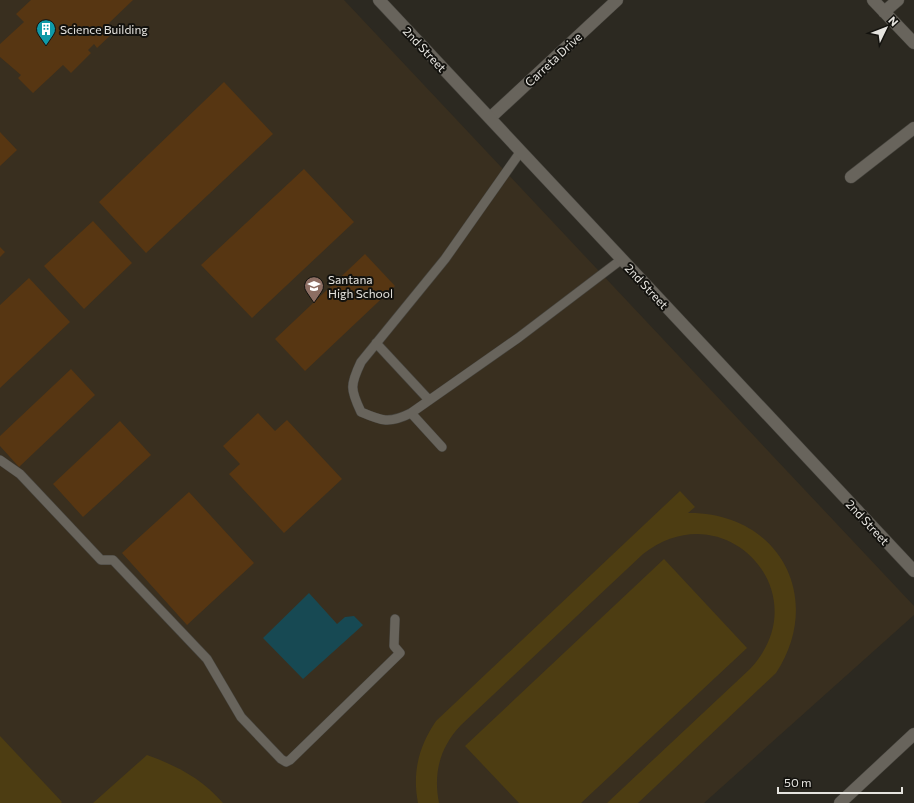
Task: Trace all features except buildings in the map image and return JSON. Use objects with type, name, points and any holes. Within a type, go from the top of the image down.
[{"type":"street","name":"2nd Street","points":[[379,0],[914,571]]},
{"type":"street","name":"Carreta Drive","points":[[490,118],[617,0]]},
{"type":"street","points":[[873,0],[914,43]]},
{"type":"street","points":[[884,12],[898,0]]},
{"type":"street","points":[[851,177],[914,128]]},
{"type":"street","points":[[840,803],[914,734]]},
{"type":"lane","points":[[521,151],[444,259],[361,362],[353,379],[352,394],[361,412],[382,421],[397,420],[411,413],[518,338],[622,259]]},
{"type":"lane","points":[[376,343],[429,400]]},
{"type":"lane","points":[[411,413],[442,447]]},
{"type":"lane","points":[[0,460],[20,474],[101,560],[113,560],[207,659],[241,717],[281,759],[286,762],[290,760],[400,653],[394,646],[395,619]]},
{"type":"shaded area","name":"Santana High School","points":[[0,0],[344,0],[914,606],[914,615],[704,803],[0,803]]},
{"type":"shaded area","points":[[680,491],[695,507],[688,513],[720,517],[747,527],[769,543],[784,564],[794,589],[796,616],[790,645],[776,673],[638,803],[607,803],[750,669],[769,640],[775,610],[769,582],[754,559],[731,542],[704,534],[674,537],[643,554],[461,725],[448,742],[440,761],[437,781],[439,803],[418,803],[416,781],[418,760],[425,740],[436,721]]},
{"type":"shaded area","points":[[664,559],[747,648],[581,803],[519,803],[465,746]]},
{"type":"shaded area","points":[[0,736],[62,802],[61,803],[0,803]]},
{"type":"shaded area","points":[[147,755],[178,768],[188,774],[206,786],[223,803],[93,803]]},
{"type":"water","points":[[309,593],[337,624],[345,617],[354,616],[363,625],[303,679],[263,638]]},
{"type":"place","name":"Science Building","points":[[46,46]]},
{"type":"place","name":"Santana High School","points":[[314,303]]}]
